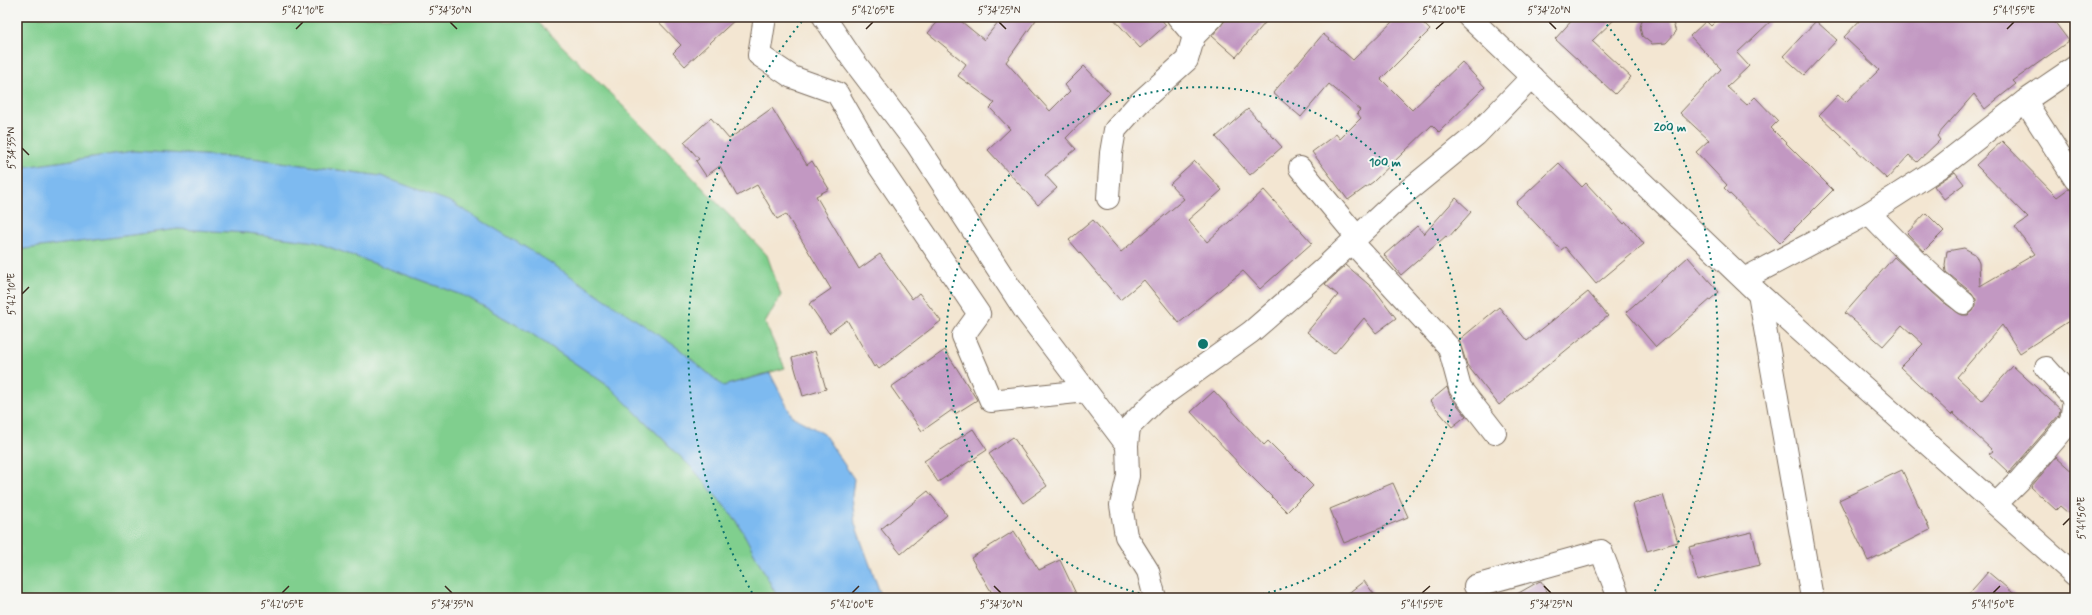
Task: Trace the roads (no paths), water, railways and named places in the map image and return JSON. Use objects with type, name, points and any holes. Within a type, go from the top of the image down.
[{"type":"street","points":[[765,17],[759,55],[792,77],[837,93],[880,166],[979,314],[963,336],[991,401],[1086,391]]},
{"type":"street","points":[[824,17],[853,60],[916,144],[1024,309],[1127,445]]},
{"type":"street","points":[[1178,17],[1194,36]]},
{"type":"street","points":[[1108,198],[1111,153],[1115,130],[1139,103],[1187,60],[1194,36],[1213,17]]},
{"type":"street","points":[[1469,17],[1752,287],[2075,575]]},
{"type":"street","points":[[1752,287],[1942,166],[2075,67]]},
{"type":"street","points":[[1154,597],[1148,572],[1126,536],[1121,505],[1128,476],[1127,445],[1129,427],[1155,401],[1251,332],[1355,240],[1399,198],[1476,135],[1532,77]]},
{"type":"street","points":[[2026,102],[2075,179]]},
{"type":"street","points":[[1300,168],[1355,240],[1449,347],[1460,388],[1495,433]]},
{"type":"street","points":[[1869,213],[1901,247],[1947,290],[1964,303]]},
{"type":"street","points":[[1752,287],[1812,598]]},
{"type":"street","points":[[1996,504],[2073,419],[2074,399],[2046,368]]},
{"type":"street","points":[[1475,586],[1601,551],[1619,598]]},
{"type":"water","points":[[134,151],[252,158],[381,176],[451,202],[548,261],[678,348],[723,386],[770,373],[792,416],[824,434],[854,479],[852,496],[855,524],[882,598],[778,598],[737,521],[694,470],[610,387],[529,332],[467,297],[315,242],[248,233],[178,229],[17,250],[17,168]]}]
